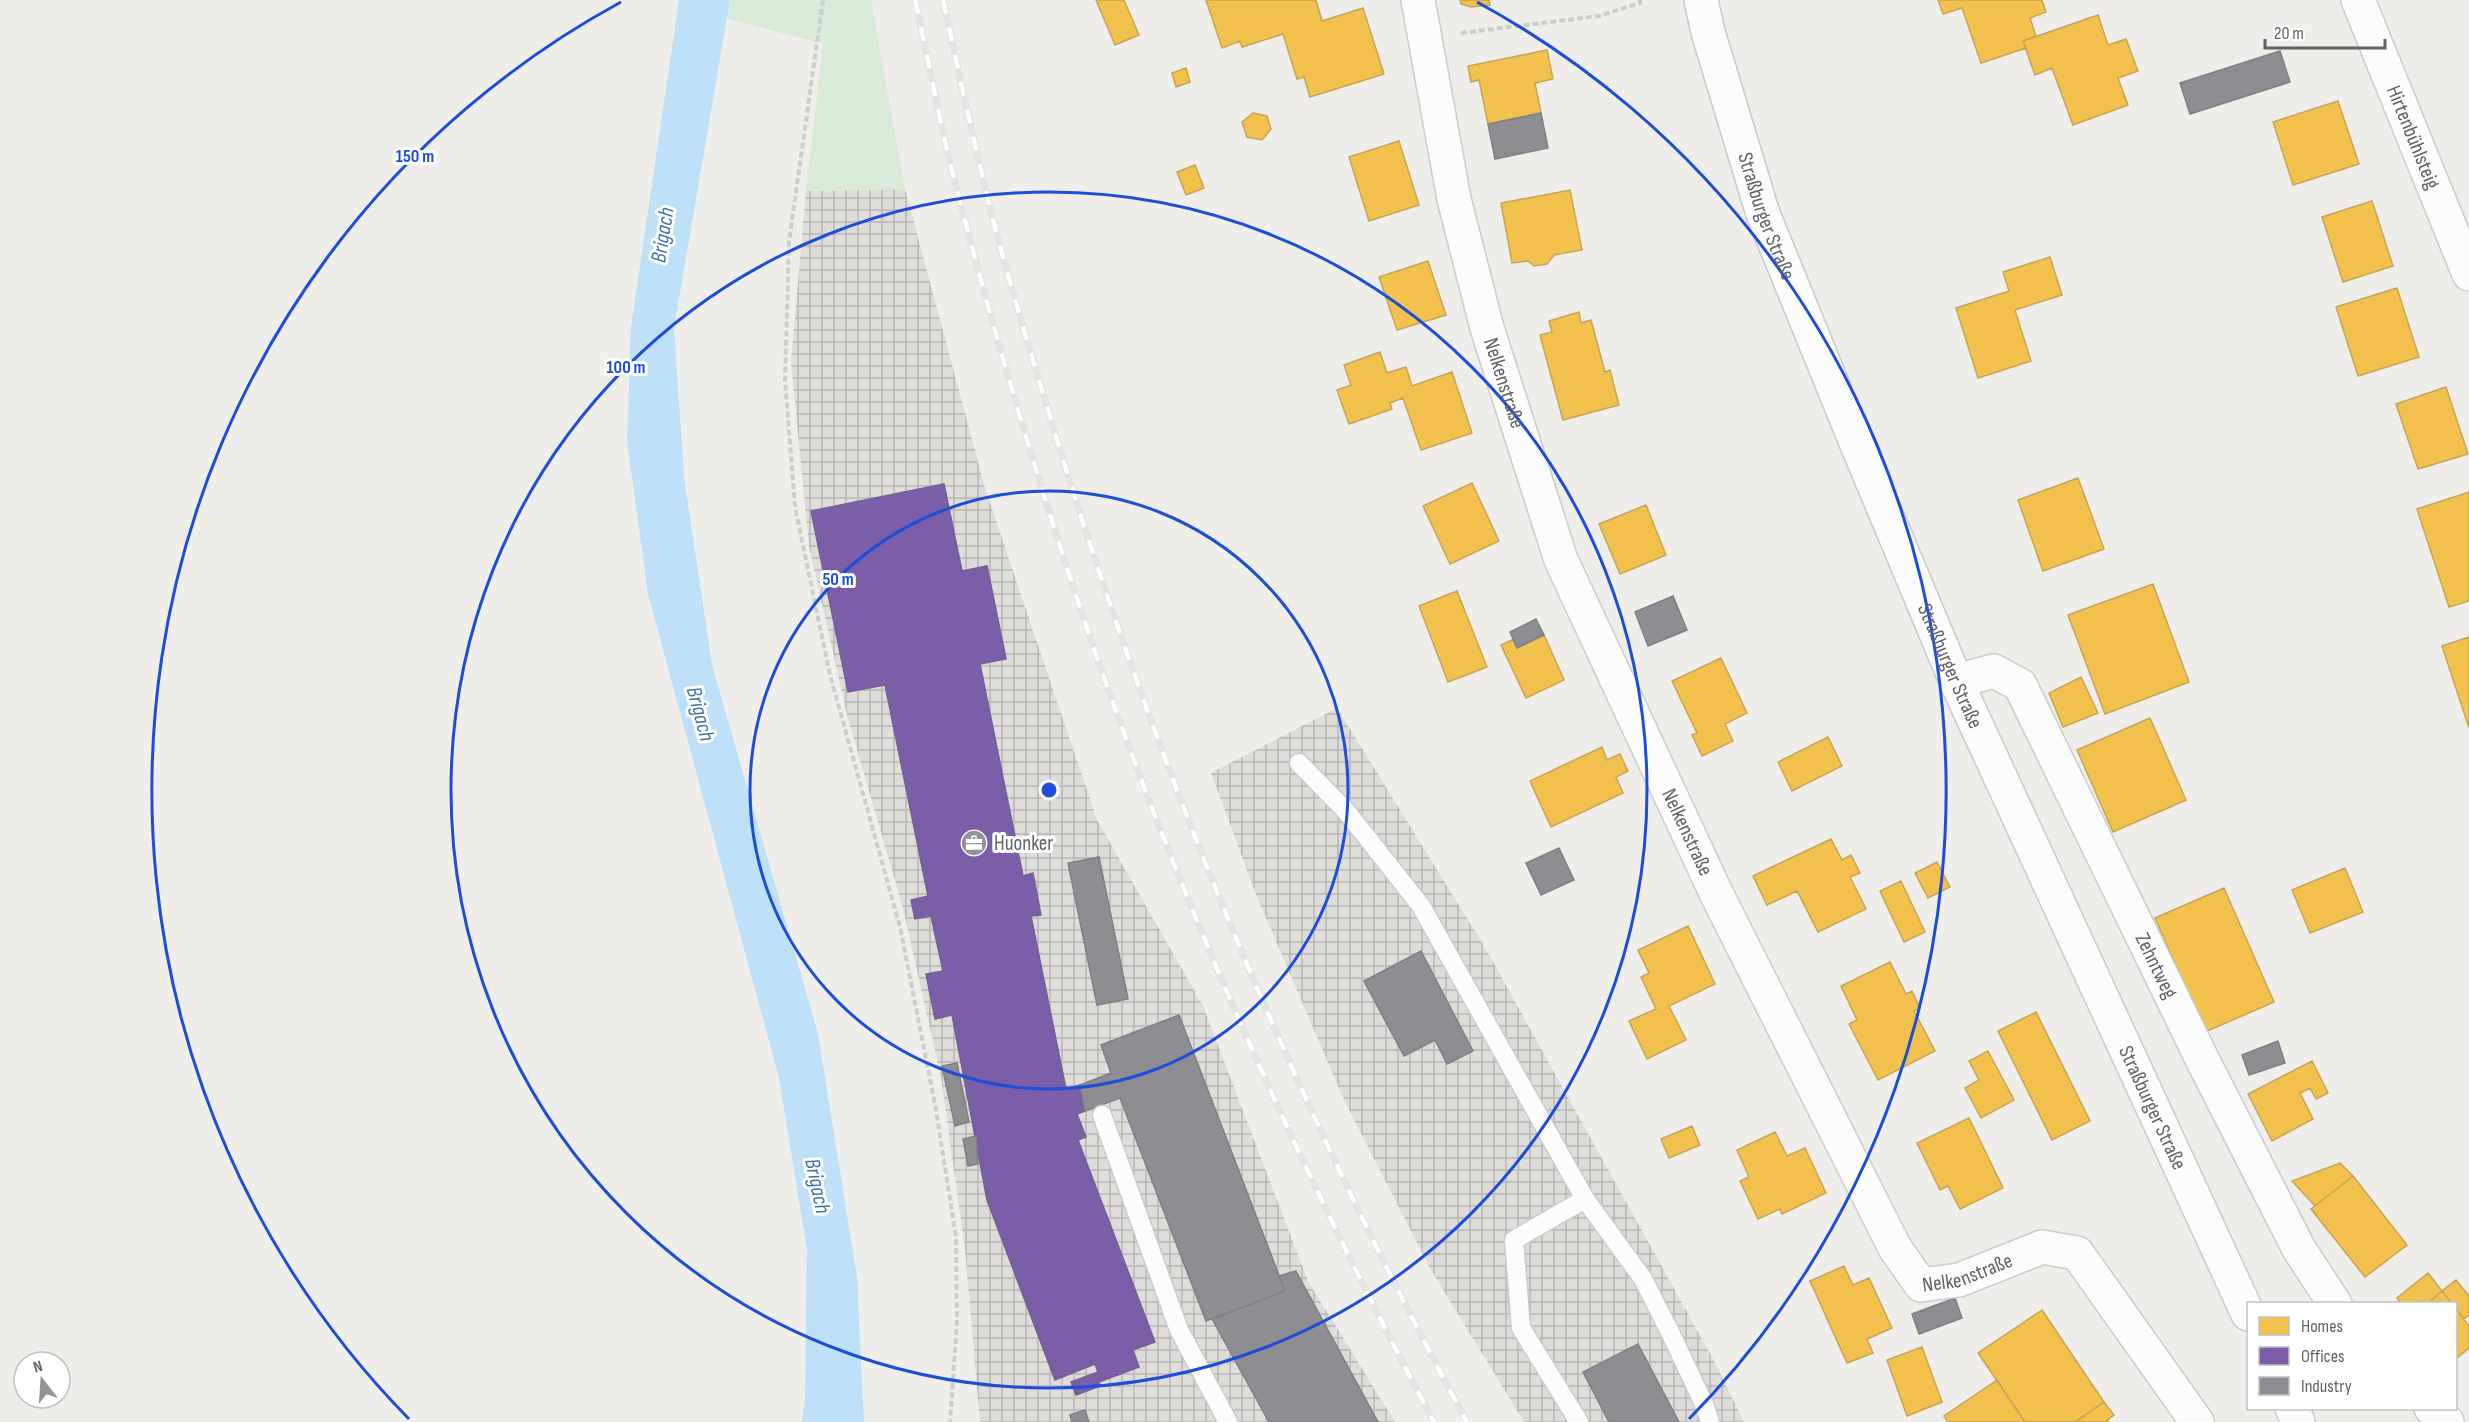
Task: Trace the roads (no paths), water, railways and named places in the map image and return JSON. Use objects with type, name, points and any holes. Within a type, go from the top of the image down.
[{"type":"street","name":"Nelkenstraße","points":[[1418,0],[1457,210],[1487,328],[1561,560],[1717,895],[1895,1248],[1921,1285],[1959,1280],[2042,1247],[2077,1253],[2197,1422]]},
{"type":"street","name":"Straßburger Straße","points":[[1701,0],[1708,32],[1763,214],[1956,681],[2247,1312]]},
{"type":"street","name":"Hirtenbühlsteig","points":[[2358,0],[2469,274]]},
{"type":"street","name":"Zehntweg","points":[[1956,681],[1994,671],[2020,685],[2202,1059],[2299,1249],[2334,1302]]},
{"type":"street","points":[[2433,1410],[2447,1422]]},
{"type":"lane","points":[[1299,763],[1346,811],[1421,906],[1584,1199],[1643,1278],[1704,1404],[1710,1422]]},
{"type":"lane","points":[[1101,1115],[1179,1330],[1228,1422]]},
{"type":"lane","points":[[1579,1422],[1521,1328],[1514,1240],[1584,1199]]},
{"type":"water","name":"Brigach","points":[[679,0],[730,0],[674,328],[684,477],[712,665],[818,1034],[857,1277],[864,1422],[802,1422],[805,1398],[807,1250],[779,1078],[648,594],[627,441],[631,327]]},
{"type":"railway","points":[[915,0],[950,163],[1005,367],[1060,546],[1138,771],[1181,882],[1275,1101],[1326,1209],[1434,1422]]},
{"type":"railway","points":[[943,0],[983,179],[1009,279],[1058,443],[1142,696],[1238,943],[1291,1065],[1346,1185],[1467,1422]]},
{"type":"place","name":"Huonker","points":[[974,843]]}]
